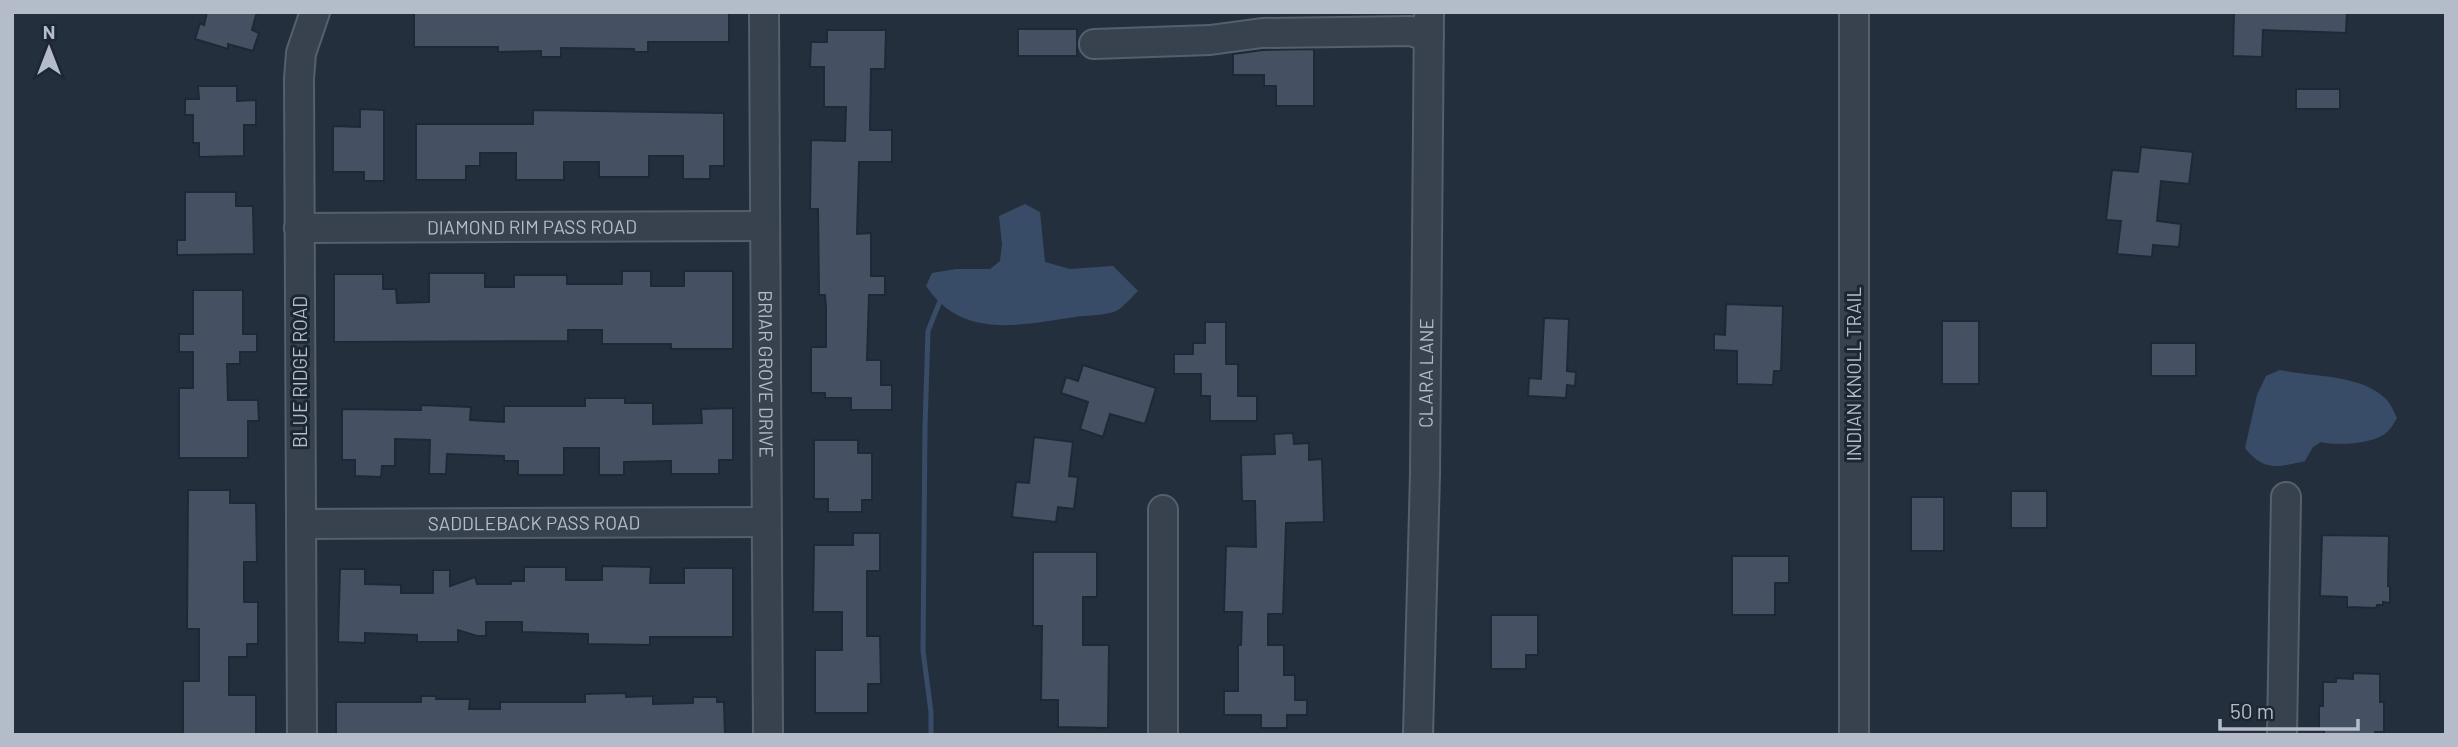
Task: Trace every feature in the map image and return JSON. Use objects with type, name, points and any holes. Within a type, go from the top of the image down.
[{"type":"street","name":"BLUE RIDGE ROAD","points":[[302,735],[299,79],[301,53],[316,12]]},
{"type":"street","name":"BRIAR GROVE DRIVE","points":[[764,12],[768,735]]},
{"type":"street","name":"INDIAN KNOLL TRAIL","points":[[1854,12],[1854,735]]},
{"type":"street","points":[[1094,44],[1210,40],[1276,33],[1411,31],[1429,25]]},
{"type":"street","name":"CLARA LANE","points":[[1418,735],[1426,434],[1429,25]]},
{"type":"street","name":"DIAMOND RIM PASS ROAD","points":[[299,228],[765,226]]},
{"type":"street","points":[[2282,735],[2286,497]]},
{"type":"street","points":[[1163,509],[1163,735]]},
{"type":"street","name":"SADDLEBACK PASS ROAD","points":[[301,524],[766,522]]},
{"type":"water","points":[[1025,204],[1040,212],[1045,262],[1070,269],[1113,266],[1138,291],[1113,312],[1014,325],[975,322],[957,315],[941,303],[926,286],[932,273],[956,269],[990,269],[1000,261],[1002,244],[999,216]]},
{"type":"water","points":[[2280,370],[2364,385],[2386,399],[2397,418],[2388,431],[2374,439],[2346,444],[2321,442],[2313,447],[2305,461],[2279,466],[2265,464],[2245,448],[2257,395],[2266,376]]},
{"type":"building","points":[[207,12],[257,12],[252,30],[259,33],[253,51],[228,44],[228,49],[195,39],[200,23],[204,25]]},
{"type":"building","points":[[414,12],[729,12],[729,42],[648,42],[648,52],[634,52],[634,49],[561,48],[561,57],[541,57],[541,51],[498,52],[498,47],[414,47]]},
{"type":"building","points":[[2234,12],[2347,12],[2346,33],[2263,30],[2262,57],[2233,56]]},
{"type":"building","points":[[1018,29],[1077,29],[1077,56],[1018,56]]},
{"type":"building","points":[[827,30],[886,30],[885,69],[871,69],[870,130],[892,130],[892,162],[859,162],[857,234],[871,233],[871,276],[885,276],[885,295],[869,295],[867,360],[881,360],[881,385],[892,385],[892,410],[851,410],[851,398],[825,398],[825,393],[811,393],[811,347],[826,347],[826,308],[825,295],[819,295],[818,209],[810,209],[811,140],[845,141],[846,107],[824,107],[824,67],[810,67],[811,42],[827,42]]},
{"type":"building","points":[[1314,49],[1314,106],[1276,106],[1276,86],[1264,86],[1264,75],[1233,75],[1233,54],[1263,50]]},
{"type":"building","points":[[198,86],[237,86],[237,101],[256,100],[256,125],[244,125],[244,156],[199,157],[199,143],[193,143],[193,115],[185,115],[185,99],[199,99]]},
{"type":"building","points":[[2296,89],[2340,89],[2340,109],[2296,109]]},
{"type":"building","points":[[360,109],[384,110],[384,181],[364,181],[364,172],[333,172],[333,126],[360,127]]},
{"type":"building","points":[[533,110],[724,113],[724,166],[710,166],[710,179],[683,179],[683,156],[649,156],[649,177],[599,177],[599,162],[564,162],[564,180],[516,180],[516,153],[480,153],[480,166],[466,166],[466,180],[416,180],[416,124],[533,124]]},
{"type":"building","points":[[2141,147],[2193,152],[2189,184],[2161,181],[2157,221],[2181,224],[2179,247],[2153,245],[2152,257],[2117,254],[2121,221],[2106,220],[2112,170],[2138,172]]},
{"type":"building","points":[[185,192],[236,192],[236,206],[253,206],[254,254],[177,255],[177,240],[185,240]]},
{"type":"building","points":[[622,271],[651,271],[651,286],[684,286],[684,271],[733,271],[733,349],[671,349],[671,344],[602,344],[602,330],[568,330],[568,341],[334,342],[334,274],[383,274],[383,289],[396,289],[397,303],[429,302],[429,273],[485,273],[485,287],[514,287],[514,275],[567,275],[567,284],[622,284]]},
{"type":"building","points":[[193,290],[243,290],[243,334],[257,334],[257,352],[240,352],[240,364],[227,364],[228,400],[258,400],[259,421],[248,421],[248,458],[179,458],[179,388],[193,388],[193,352],[179,352],[179,334],[193,334]]},
{"type":"building","points":[[1726,304],[1783,306],[1781,371],[1774,371],[1773,385],[1737,384],[1737,351],[1714,350],[1714,334],[1725,335]]},
{"type":"building","points":[[1544,318],[1569,319],[1567,371],[1576,372],[1575,386],[1567,385],[1566,398],[1528,396],[1529,378],[1541,379]]},
{"type":"building","points":[[1942,321],[1979,321],[1979,384],[1942,384]]},
{"type":"building","points":[[1205,322],[1226,322],[1226,364],[1238,364],[1238,396],[1257,396],[1257,421],[1210,421],[1210,396],[1201,396],[1201,374],[1174,374],[1174,354],[1193,354],[1193,343],[1205,343]]},
{"type":"building","points":[[2151,343],[2196,343],[2196,376],[2151,376]]},
{"type":"building","points":[[1083,365],[1156,388],[1145,424],[1110,414],[1103,437],[1080,429],[1088,402],[1061,393],[1066,377],[1078,381]]},
{"type":"building","points":[[585,398],[625,398],[625,403],[653,403],[653,424],[702,423],[701,409],[733,408],[733,460],[719,460],[719,474],[671,474],[671,461],[624,462],[624,475],[599,475],[599,448],[564,448],[564,475],[518,475],[518,461],[504,461],[504,456],[447,454],[446,474],[429,474],[430,440],[395,439],[395,466],[382,466],[381,477],[355,476],[355,460],[342,460],[342,409],[421,410],[421,405],[471,407],[470,420],[504,422],[504,406],[585,406]]},
{"type":"building","points":[[1293,433],[1294,444],[1309,443],[1309,460],[1322,459],[1324,522],[1286,523],[1283,614],[1268,614],[1268,645],[1284,645],[1284,675],[1295,675],[1295,700],[1307,700],[1307,715],[1287,715],[1287,728],[1261,728],[1261,715],[1224,715],[1224,691],[1238,691],[1238,645],[1241,645],[1242,612],[1224,612],[1226,546],[1256,547],[1255,501],[1242,501],[1241,455],[1275,454],[1274,434]]},
{"type":"building","points":[[1034,437],[1073,442],[1069,476],[1078,477],[1074,509],[1058,507],[1056,522],[1012,517],[1016,482],[1029,483]]},
{"type":"building","points":[[814,440],[858,440],[858,453],[872,453],[872,500],[862,500],[862,512],[828,512],[828,499],[814,499]]},
{"type":"building","points":[[188,490],[230,490],[230,503],[256,503],[257,562],[244,562],[244,602],[258,602],[258,644],[247,644],[247,657],[229,657],[229,695],[256,695],[256,735],[183,735],[183,681],[199,681],[199,629],[187,629]]},
{"type":"building","points":[[2011,491],[2047,491],[2047,528],[2011,528]]},
{"type":"building","points":[[1911,497],[1944,497],[1944,551],[1911,551]]},
{"type":"building","points":[[853,533],[880,533],[880,571],[867,571],[867,636],[880,636],[881,684],[868,684],[868,713],[815,713],[815,650],[842,650],[842,612],[813,612],[814,545],[853,545]]},
{"type":"building","points":[[2322,535],[2389,536],[2390,603],[2383,602],[2383,605],[2377,605],[2376,608],[2347,607],[2347,597],[2320,596]]},
{"type":"building","points":[[1033,552],[1097,552],[1097,597],[1083,597],[1083,645],[1109,645],[1108,728],[1058,727],[1058,700],[1041,700],[1042,626],[1033,626]]},
{"type":"building","points":[[1732,556],[1789,556],[1789,583],[1775,583],[1775,615],[1732,615]]},
{"type":"building","points":[[602,566],[651,567],[650,583],[684,583],[684,568],[733,568],[733,637],[650,637],[650,645],[588,644],[588,634],[522,632],[522,622],[486,622],[486,636],[458,630],[458,642],[417,642],[417,635],[365,633],[365,643],[338,642],[340,569],[365,569],[365,584],[401,585],[401,593],[433,593],[433,570],[450,570],[450,586],[475,577],[477,584],[511,584],[511,581],[524,581],[524,567],[566,567],[566,580],[602,580]]},
{"type":"building","points":[[1491,615],[1538,615],[1538,655],[1526,655],[1526,669],[1491,669]]},
{"type":"building","points":[[2353,673],[2380,674],[2384,732],[2375,732],[2375,735],[2324,735],[2324,730],[2319,730],[2323,682],[2336,682],[2336,678],[2353,679]]},
{"type":"building","points":[[626,693],[626,697],[653,696],[653,704],[693,703],[693,697],[717,697],[717,702],[724,702],[725,735],[336,735],[336,702],[421,702],[421,696],[436,696],[436,699],[470,699],[469,709],[500,709],[500,702],[585,702],[585,694]]},
{"type":"waterway","points":[[931,735],[931,712],[923,651],[925,427],[928,331],[940,301]]}]
